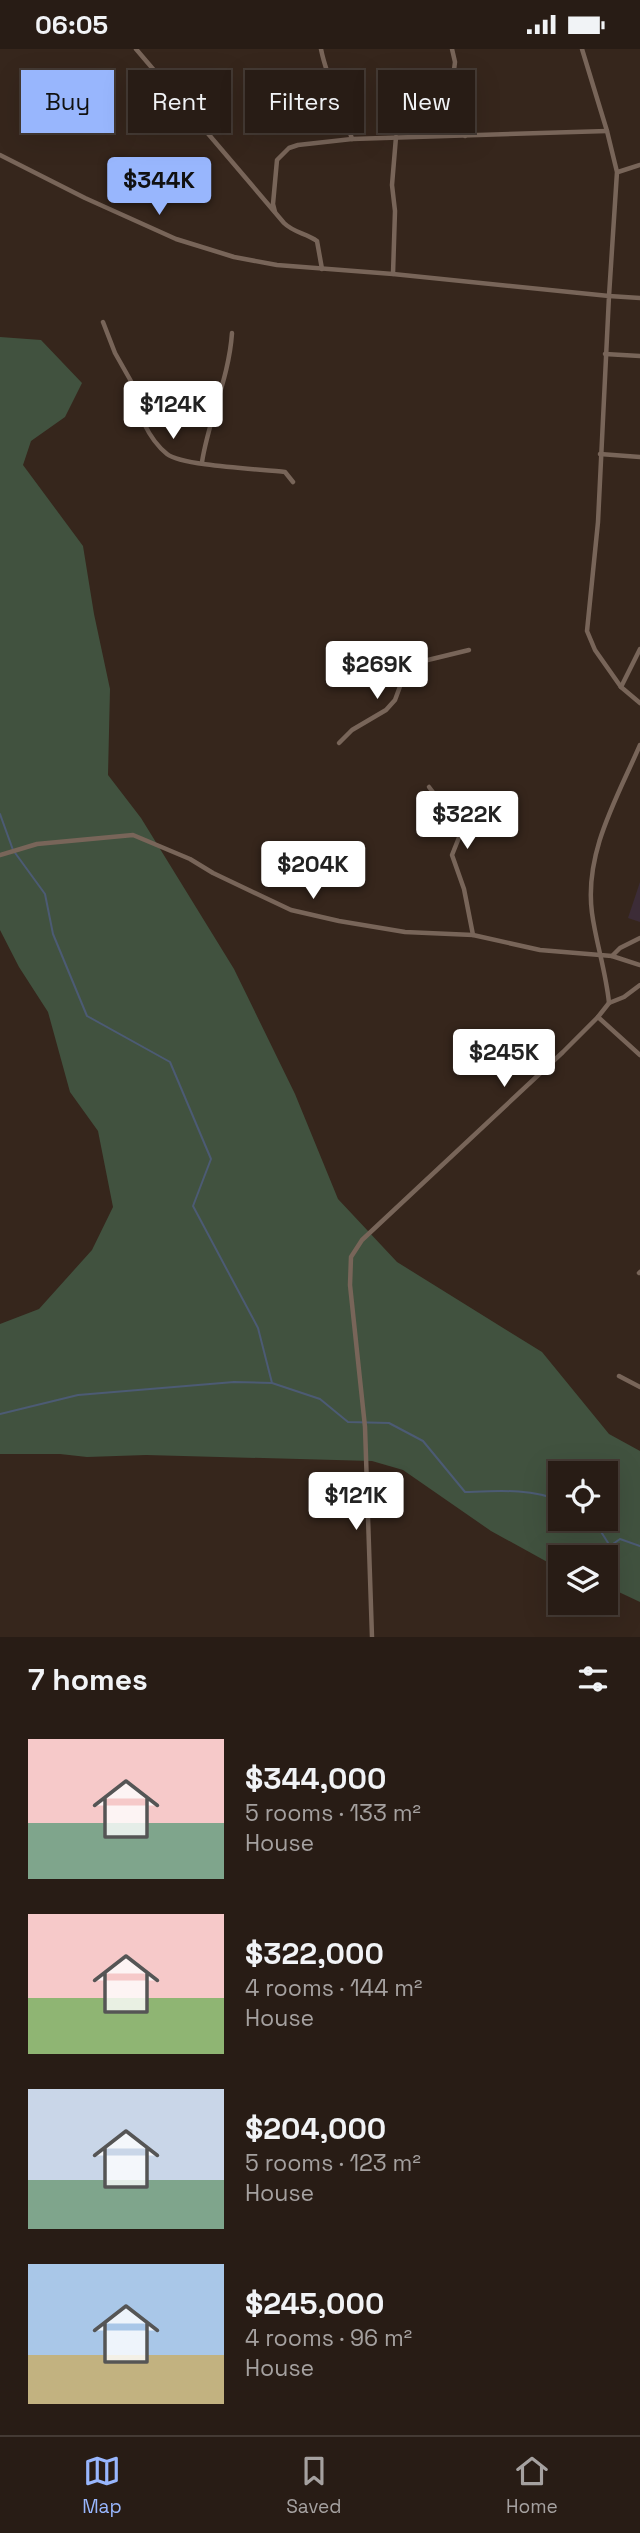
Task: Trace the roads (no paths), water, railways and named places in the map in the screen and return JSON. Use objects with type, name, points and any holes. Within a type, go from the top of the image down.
[{"type":"street","points":[[136,49],[275,212],[294,232],[317,241],[322,268]]},
{"type":"street","points":[[321,49],[325,69],[352,139]]},
{"type":"street","points":[[452,49],[455,62],[452,86],[465,136]]},
{"type":"street","points":[[582,49],[617,172],[605,354],[598,522],[587,631],[595,650],[621,687],[640,703]]},
{"type":"street","points":[[275,212],[273,204],[277,160],[298,145],[396,137],[607,131]]},
{"type":"street","points":[[393,274],[396,211],[392,185],[396,137]]},
{"type":"street","points":[[0,155],[85,198],[176,239],[234,257],[277,265],[640,297]]},
{"type":"street","points":[[617,172],[640,165]]},
{"type":"street","points":[[103,322],[115,353],[132,383],[132,393],[150,437],[169,456],[285,472],[293,482]]},
{"type":"street","points":[[202,462],[207,432],[226,376],[232,333]]},
{"type":"street","points":[[605,354],[640,356]]},
{"type":"street","points":[[600,454],[640,457]]},
{"type":"street","points":[[621,687],[640,649]]},
{"type":"street","points":[[357,680],[420,661],[470,650]]},
{"type":"street","points":[[339,743],[352,730],[386,710],[395,700],[402,681],[420,661]]},
{"type":"street","points":[[609,1003],[592,912],[591,878],[597,843],[640,745]]},
{"type":"street","points":[[429,787],[462,830],[452,855],[464,889],[474,935]]},
{"type":"street","points":[[0,855],[37,844],[141,836],[291,910],[405,932],[474,935],[540,950],[612,956],[640,965]]},
{"type":"street","points":[[612,956],[620,948],[640,938]]},
{"type":"street","points":[[372,1637],[365,1427],[350,1285],[351,1257],[356,1247],[598,1017],[609,1003],[625,997],[640,985]]},
{"type":"street","points":[[598,1017],[640,1055]]},
{"type":"street","points":[[619,1376],[640,1387]]},
{"type":"waterway","points":[[0,814],[13,850],[45,894],[53,934],[87,1016],[170,1062],[211,1159],[193,1206],[258,1328],[272,1383]]},
{"type":"waterway","points":[[0,1414],[78,1395],[234,1382],[272,1383],[320,1399],[348,1422],[389,1423],[423,1441],[465,1492],[526,1492],[548,1497]]},
{"type":"waterway","points":[[601,1531],[610,1546],[620,1539],[640,1546]]}]
